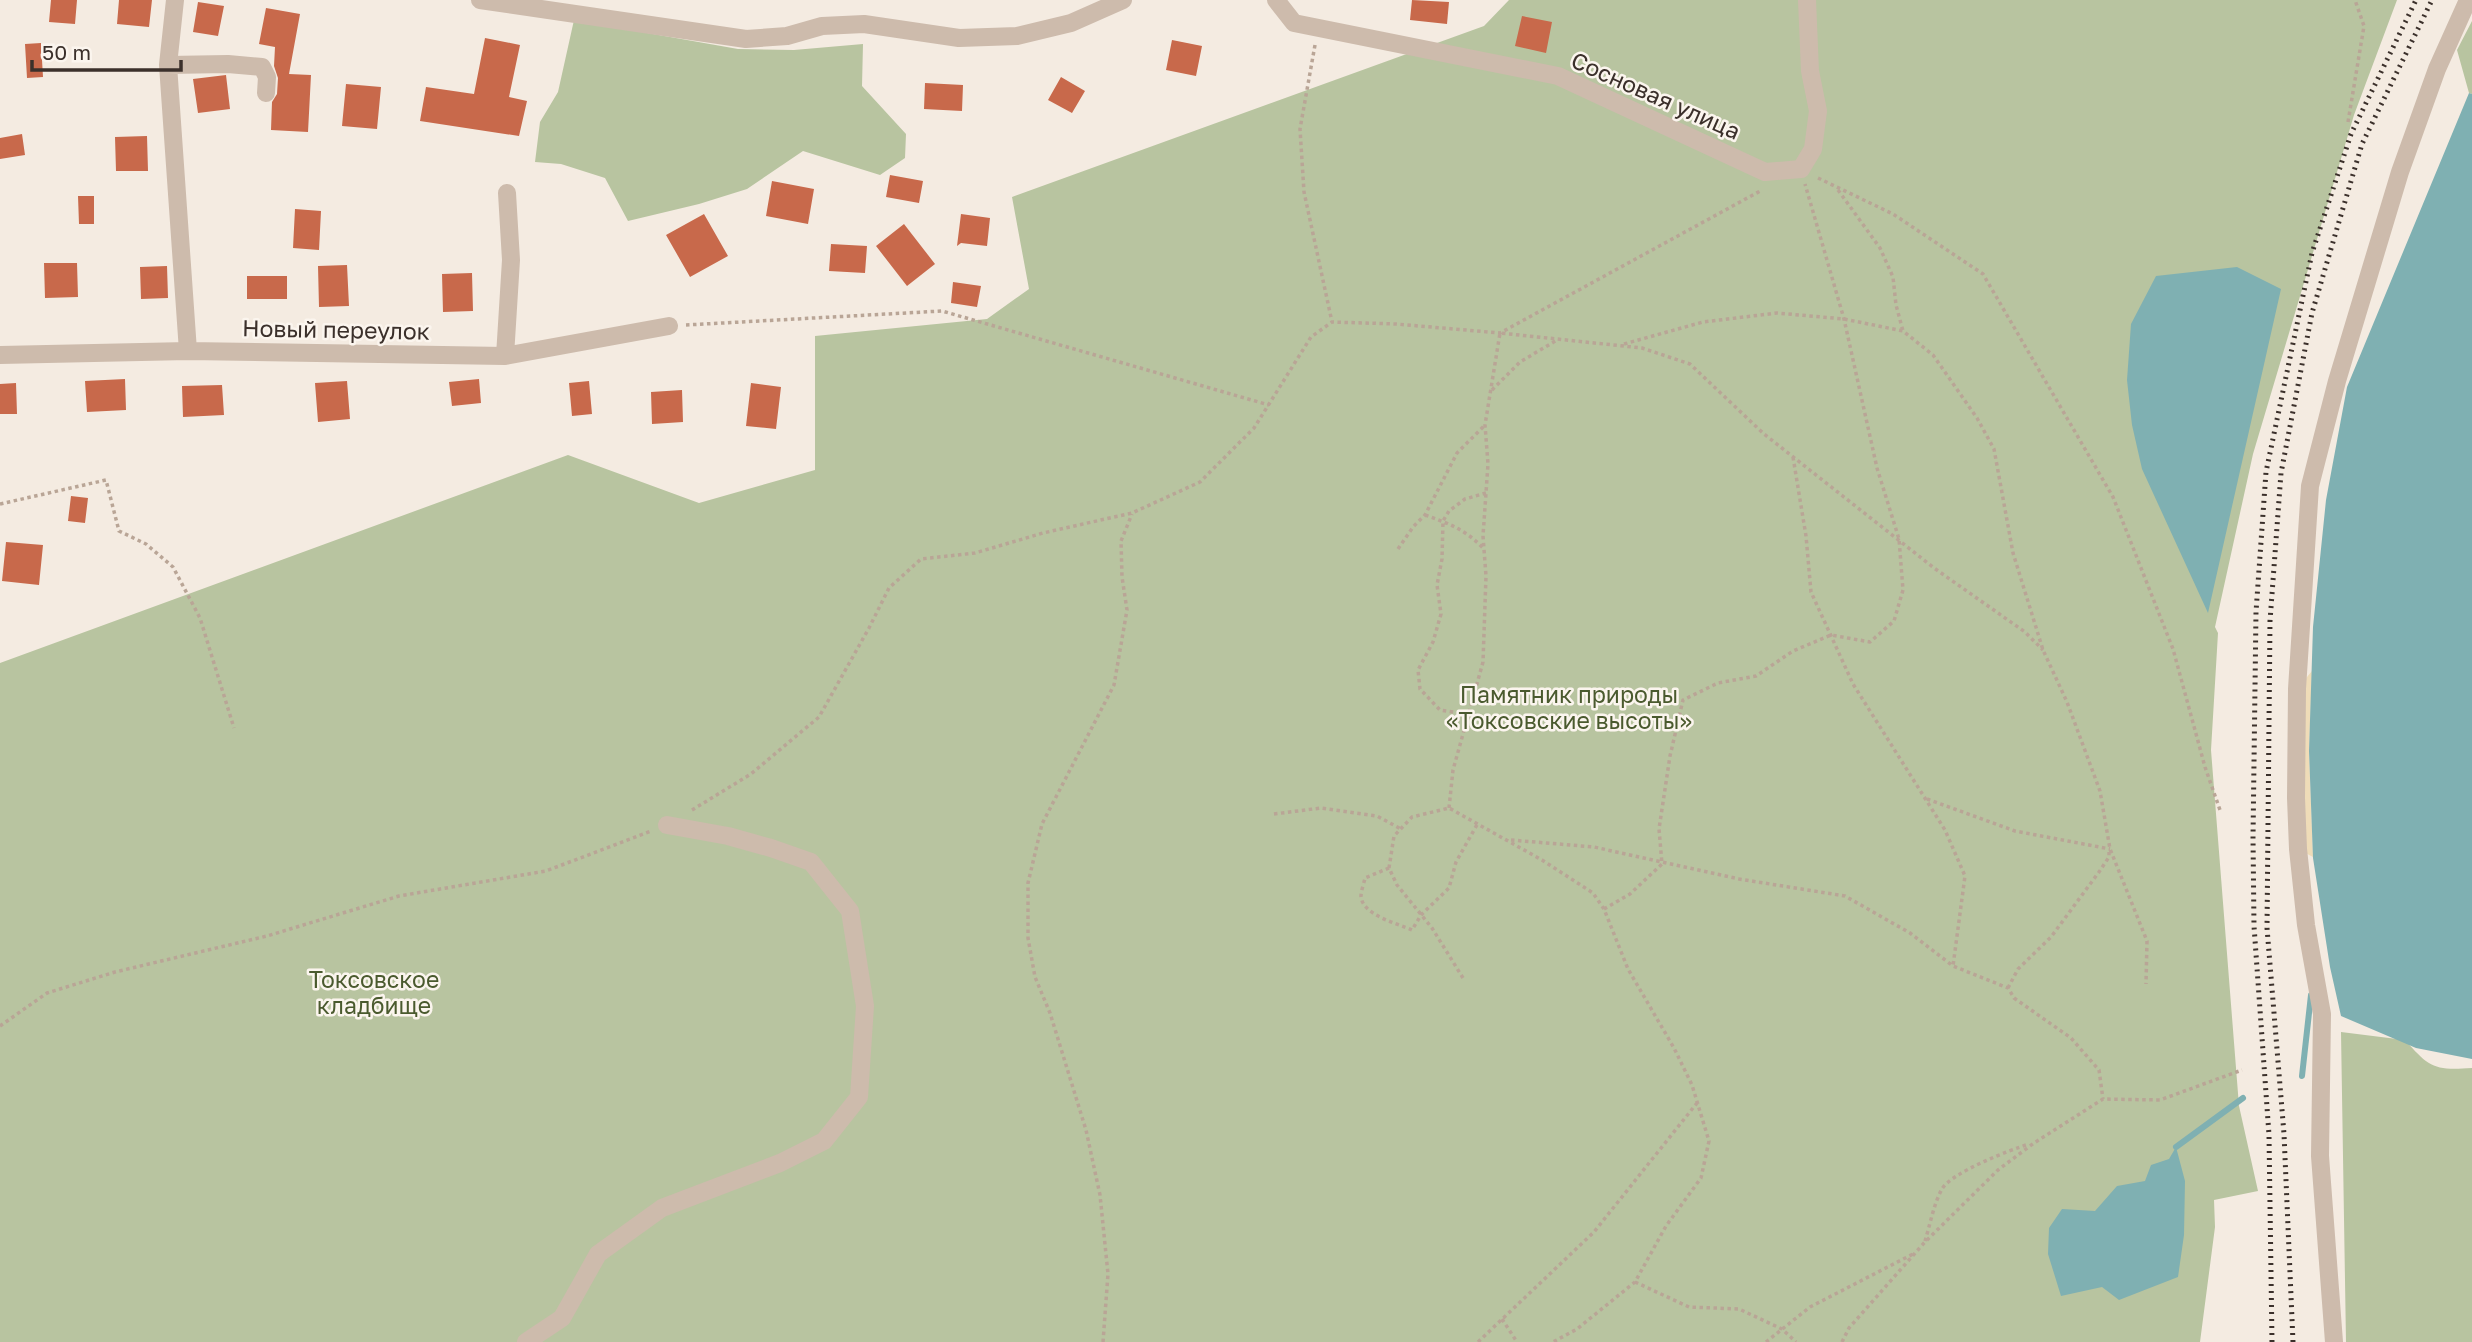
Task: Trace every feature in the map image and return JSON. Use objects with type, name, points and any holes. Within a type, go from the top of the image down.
[{"type":"street","points":[[175,0],[168,65],[188,351]]},
{"type":"street","points":[[480,0],[746,39],[787,36],[822,26],[864,23],[959,38],[1017,36],[1071,23],[1123,0]]},
{"type":"street","name":"Сосновая улица","points":[[1276,0],[1294,23],[1558,76],[1765,172],[1801,169]]},
{"type":"street","points":[[1801,169],[1813,149],[1818,111],[1810,71],[1807,0]]},
{"type":"street","points":[[2334,1342],[2320,1156],[2322,1014],[2306,925],[2296,798],[2297,689],[2310,486],[2337,381],[2400,172],[2437,69],[2468,0]]},
{"type":"street","points":[[168,65],[228,64],[261,67],[267,77],[266,93]]},
{"type":"street","points":[[505,356],[511,260],[507,193]]},
{"type":"street","name":"Новый переулок","points":[[0,355],[188,351],[505,356],[670,326]]},
{"type":"street","points":[[526,1342],[562,1318],[598,1254],[662,1208],[780,1163],[824,1141],[859,1097],[865,1006],[850,911],[811,862],[727,836],[667,825]]},
{"type":"path","points":[[2348,122],[2364,26],[2355,0]]},
{"type":"path","points":[[1317,27],[1300,129],[1304,192],[1332,322]]},
{"type":"path","points":[[1801,169],[1892,214],[1983,274],[2113,498],[2173,649],[2205,767],[2220,810]]},
{"type":"path","points":[[1662,864],[1659,829],[1670,756],[1683,700],[1718,683],[1756,676],[1793,651],[1832,635],[1870,642],[1894,621],[1903,590],[1899,539],[1877,468],[1844,319],[1801,169]]},
{"type":"path","points":[[1500,332],[1766,188]]},
{"type":"path","points":[[1836,188],[1880,248],[1893,278],[1903,331]]},
{"type":"path","points":[[670,326],[942,311],[1269,405]]},
{"type":"path","points":[[1622,345],[1714,320],[1777,313],[1844,319],[1903,331],[1933,355],[1977,418],[1994,449],[2013,553],[2043,650],[2067,702],[2100,791],[2110,849],[2147,941],[2146,984]]},
{"type":"path","points":[[0,1026],[47,993],[115,972],[267,936],[399,896],[546,871],[667,825],[751,774],[819,717],[889,588],[921,559],[975,553],[1043,533],[1132,513],[1200,482],[1254,428],[1311,337],[1332,322],[1500,332],[1622,345],[1642,348],[1690,364],[1793,457],[1934,568],[2025,632],[2043,650]]},
{"type":"path","points":[[1449,808],[1453,769],[1483,662],[1488,464],[1485,425],[1500,332]]},
{"type":"path","points":[[1491,390],[1520,362],[1559,339]]},
{"type":"path","points":[[1398,549],[1425,515],[1457,453],[1485,425]]},
{"type":"path","points":[[1793,457],[1806,536],[1811,592],[1853,684],[1945,830],[1965,876],[1952,966]]},
{"type":"path","points":[[0,504],[106,480],[119,531],[146,544],[173,567],[200,618],[234,728]]},
{"type":"path","points":[[1468,714],[1440,710],[1420,689],[1418,670],[1433,642],[1441,614],[1437,585],[1442,559],[1443,521],[1449,511],[1465,499],[1486,493]]},
{"type":"path","points":[[1103,1342],[1108,1274],[1100,1195],[1079,1107],[1050,1013],[1035,976],[1028,938],[1028,883],[1042,824],[1114,685],[1128,610],[1122,577],[1121,541],[1132,513]]},
{"type":"path","points":[[1425,515],[1469,534],[1484,550]]},
{"type":"path","points":[[1925,799],[2015,831],[2110,849]]},
{"type":"path","points":[[1274,814],[1321,808],[1377,816],[1401,829]]},
{"type":"path","points":[[1463,978],[1421,915],[1397,885],[1389,868],[1394,836],[1412,817],[1449,808],[1542,860],[1593,893],[1604,909],[1628,969],[1674,1048],[1692,1085],[1709,1141],[1701,1178],[1666,1226],[1635,1282],[1577,1329],[1553,1342]]},
{"type":"path","points":[[1389,868],[1365,878],[1361,895],[1370,913],[1412,930],[1421,915],[1449,888],[1456,862],[1478,823]]},
{"type":"path","points":[[1508,840],[1594,847],[1662,864],[1845,896],[1910,933],[1952,966],[2008,988],[2014,998],[2071,1038],[2099,1070],[2103,1100]]},
{"type":"path","points":[[2008,988],[2018,969],[2051,936],[2099,872],[2109,857],[2110,849]]},
{"type":"path","points":[[1604,909],[1630,894],[1662,864]]},
{"type":"path","points":[[1842,1342],[1849,1328],[1914,1253],[1998,1170],[2034,1143],[2103,1100],[2160,1100],[2242,1070]]},
{"type":"path","points":[[1478,1342],[1594,1232],[1697,1104]]},
{"type":"path","points":[[1924,1243],[1943,1187],[1966,1171],[2010,1150],[2034,1143]]},
{"type":"path","points":[[1766,1342],[1810,1307],[1914,1253]]},
{"type":"path","points":[[1635,1282],[1689,1307],[1739,1309],[1782,1329],[1796,1342]]},
{"type":"path","points":[[1502,1319],[1517,1342]]},
{"type":"green space","name":"Памятник природы «Токсовские высоты»","points":[[1509,0],[2397,0],[2354,115],[2253,454],[2215,627],[2218,633],[2211,750],[2239,1106],[2258,1191],[2214,1200],[2215,1227],[2200,1342],[0,1342],[0,663],[568,455],[699,503],[815,470],[815,336],[987,319],[1029,289],[1012,197],[1484,26]]},
{"type":"green space","points":[[574,20],[738,49],[794,50],[863,44],[862,86],[906,134],[905,158],[880,175],[803,151],[747,189],[628,221],[605,178],[561,164],[535,162],[540,122],[558,92]]},
{"type":"green space","points":[[2472,21],[2472,94],[2469,93],[2457,50]]},
{"type":"green space","points":[[2341,1032],[2405,1040],[2427,1062],[2440,1068],[2472,1068],[2472,1342],[2346,1342]]},
{"type":"sand","points":[[2312,671],[2309,751],[2313,857],[2298,849],[2297,689]]},
{"type":"water","points":[[2469,93],[2472,94],[2472,1059],[2416,1048],[2341,1016],[2330,967],[2313,858],[2309,751],[2313,627],[2326,500],[2347,387]]},
{"type":"water","points":[[2237,267],[2281,289],[2208,613],[2142,469],[2132,425],[2127,380],[2131,324],[2156,276]]},
{"type":"water","points":[[2176,1147],[2185,1181],[2184,1235],[2178,1277],[2119,1300],[2102,1287],[2061,1296],[2048,1254],[2049,1228],[2062,1209],[2095,1211],[2117,1186],[2145,1181],[2151,1165],[2169,1159]]},
{"type":"building","points":[[51,0],[77,0],[75,24],[49,22]]},
{"type":"building","points":[[119,0],[152,0],[149,27],[117,24]]},
{"type":"building","points":[[1412,0],[1449,2],[1447,24],[1410,20]]},
{"type":"building","points":[[198,2],[224,6],[218,36],[193,32]]},
{"type":"building","points":[[266,8],[300,14],[289,74],[311,75],[308,132],[271,130],[272,102],[277,94],[278,78],[274,66],[275,47],[259,44]]},
{"type":"building","points":[[1522,16],[1552,22],[1546,53],[1515,46]]},
{"type":"building","points":[[485,38],[520,45],[509,97],[527,101],[519,136],[420,121],[426,87],[474,94]]},
{"type":"building","points":[[1172,40],[1202,46],[1196,76],[1166,70]]},
{"type":"building","points":[[41,43],[43,77],[27,78],[25,44]]},
{"type":"building","points":[[226,75],[230,109],[198,113],[193,79]]},
{"type":"building","points":[[1061,77],[1085,91],[1072,113],[1048,100]]},
{"type":"building","points":[[925,83],[963,85],[962,111],[924,109]]},
{"type":"building","points":[[346,84],[381,87],[377,129],[342,126]]},
{"type":"building","points":[[22,134],[25,155],[0,159],[0,138]]},
{"type":"building","points":[[147,136],[148,171],[116,171],[115,137]]},
{"type":"building","points":[[890,175],[923,181],[919,203],[886,197]]},
{"type":"building","points":[[772,181],[814,189],[808,224],[766,216]]},
{"type":"building","points":[[78,196],[94,196],[94,224],[79,224]]},
{"type":"building","points":[[295,209],[321,211],[319,250],[293,248]]},
{"type":"building","points":[[704,214],[728,256],[690,277],[666,235]]},
{"type":"building","points":[[961,214],[990,218],[987,246],[961,243],[957,246]]},
{"type":"building","points":[[904,224],[935,264],[907,286],[876,246]]},
{"type":"building","points":[[831,244],[867,246],[865,273],[829,271]]},
{"type":"building","points":[[44,263],[77,263],[78,297],[45,298]]},
{"type":"building","points":[[347,265],[349,306],[319,307],[318,266]]},
{"type":"building","points":[[167,266],[168,298],[141,299],[140,267]]},
{"type":"building","points":[[472,273],[473,311],[443,312],[442,274]]},
{"type":"building","points":[[247,276],[287,276],[287,299],[247,299]]},
{"type":"building","points":[[953,282],[981,286],[977,307],[951,303]]},
{"type":"building","points":[[125,379],[126,410],[87,412],[85,381]]},
{"type":"building","points":[[479,379],[481,403],[452,406],[449,382]]},
{"type":"building","points":[[347,381],[350,419],[318,422],[315,383]]},
{"type":"building","points":[[589,381],[592,414],[572,416],[569,383]]},
{"type":"building","points":[[16,383],[17,414],[0,414],[0,384]]},
{"type":"building","points":[[751,383],[781,387],[776,429],[746,426]]},
{"type":"building","points":[[222,385],[224,415],[183,417],[182,386]]},
{"type":"building","points":[[682,390],[683,422],[652,424],[651,392]]},
{"type":"building","points":[[71,496],[88,498],[85,523],[68,521]]},
{"type":"building","points":[[6,542],[43,545],[39,585],[2,581]]},
{"type":"waterway","points":[[2302,1076],[2311,995]]},
{"type":"waterway","points":[[2176,1147],[2243,1098]]},
{"type":"railway","points":[[2272,1342],[2269,1135],[2254,926],[2253,838],[2256,612],[2266,472],[2312,253],[2351,134],[2416,0]]},
{"type":"railway","points":[[2293,1342],[2284,1134],[2267,928],[2270,621],[2281,473],[2312,313],[2362,144],[2432,0]]},
{"type":"park label","name":"Токсовское кладбище","points":[[374,992]]}]
